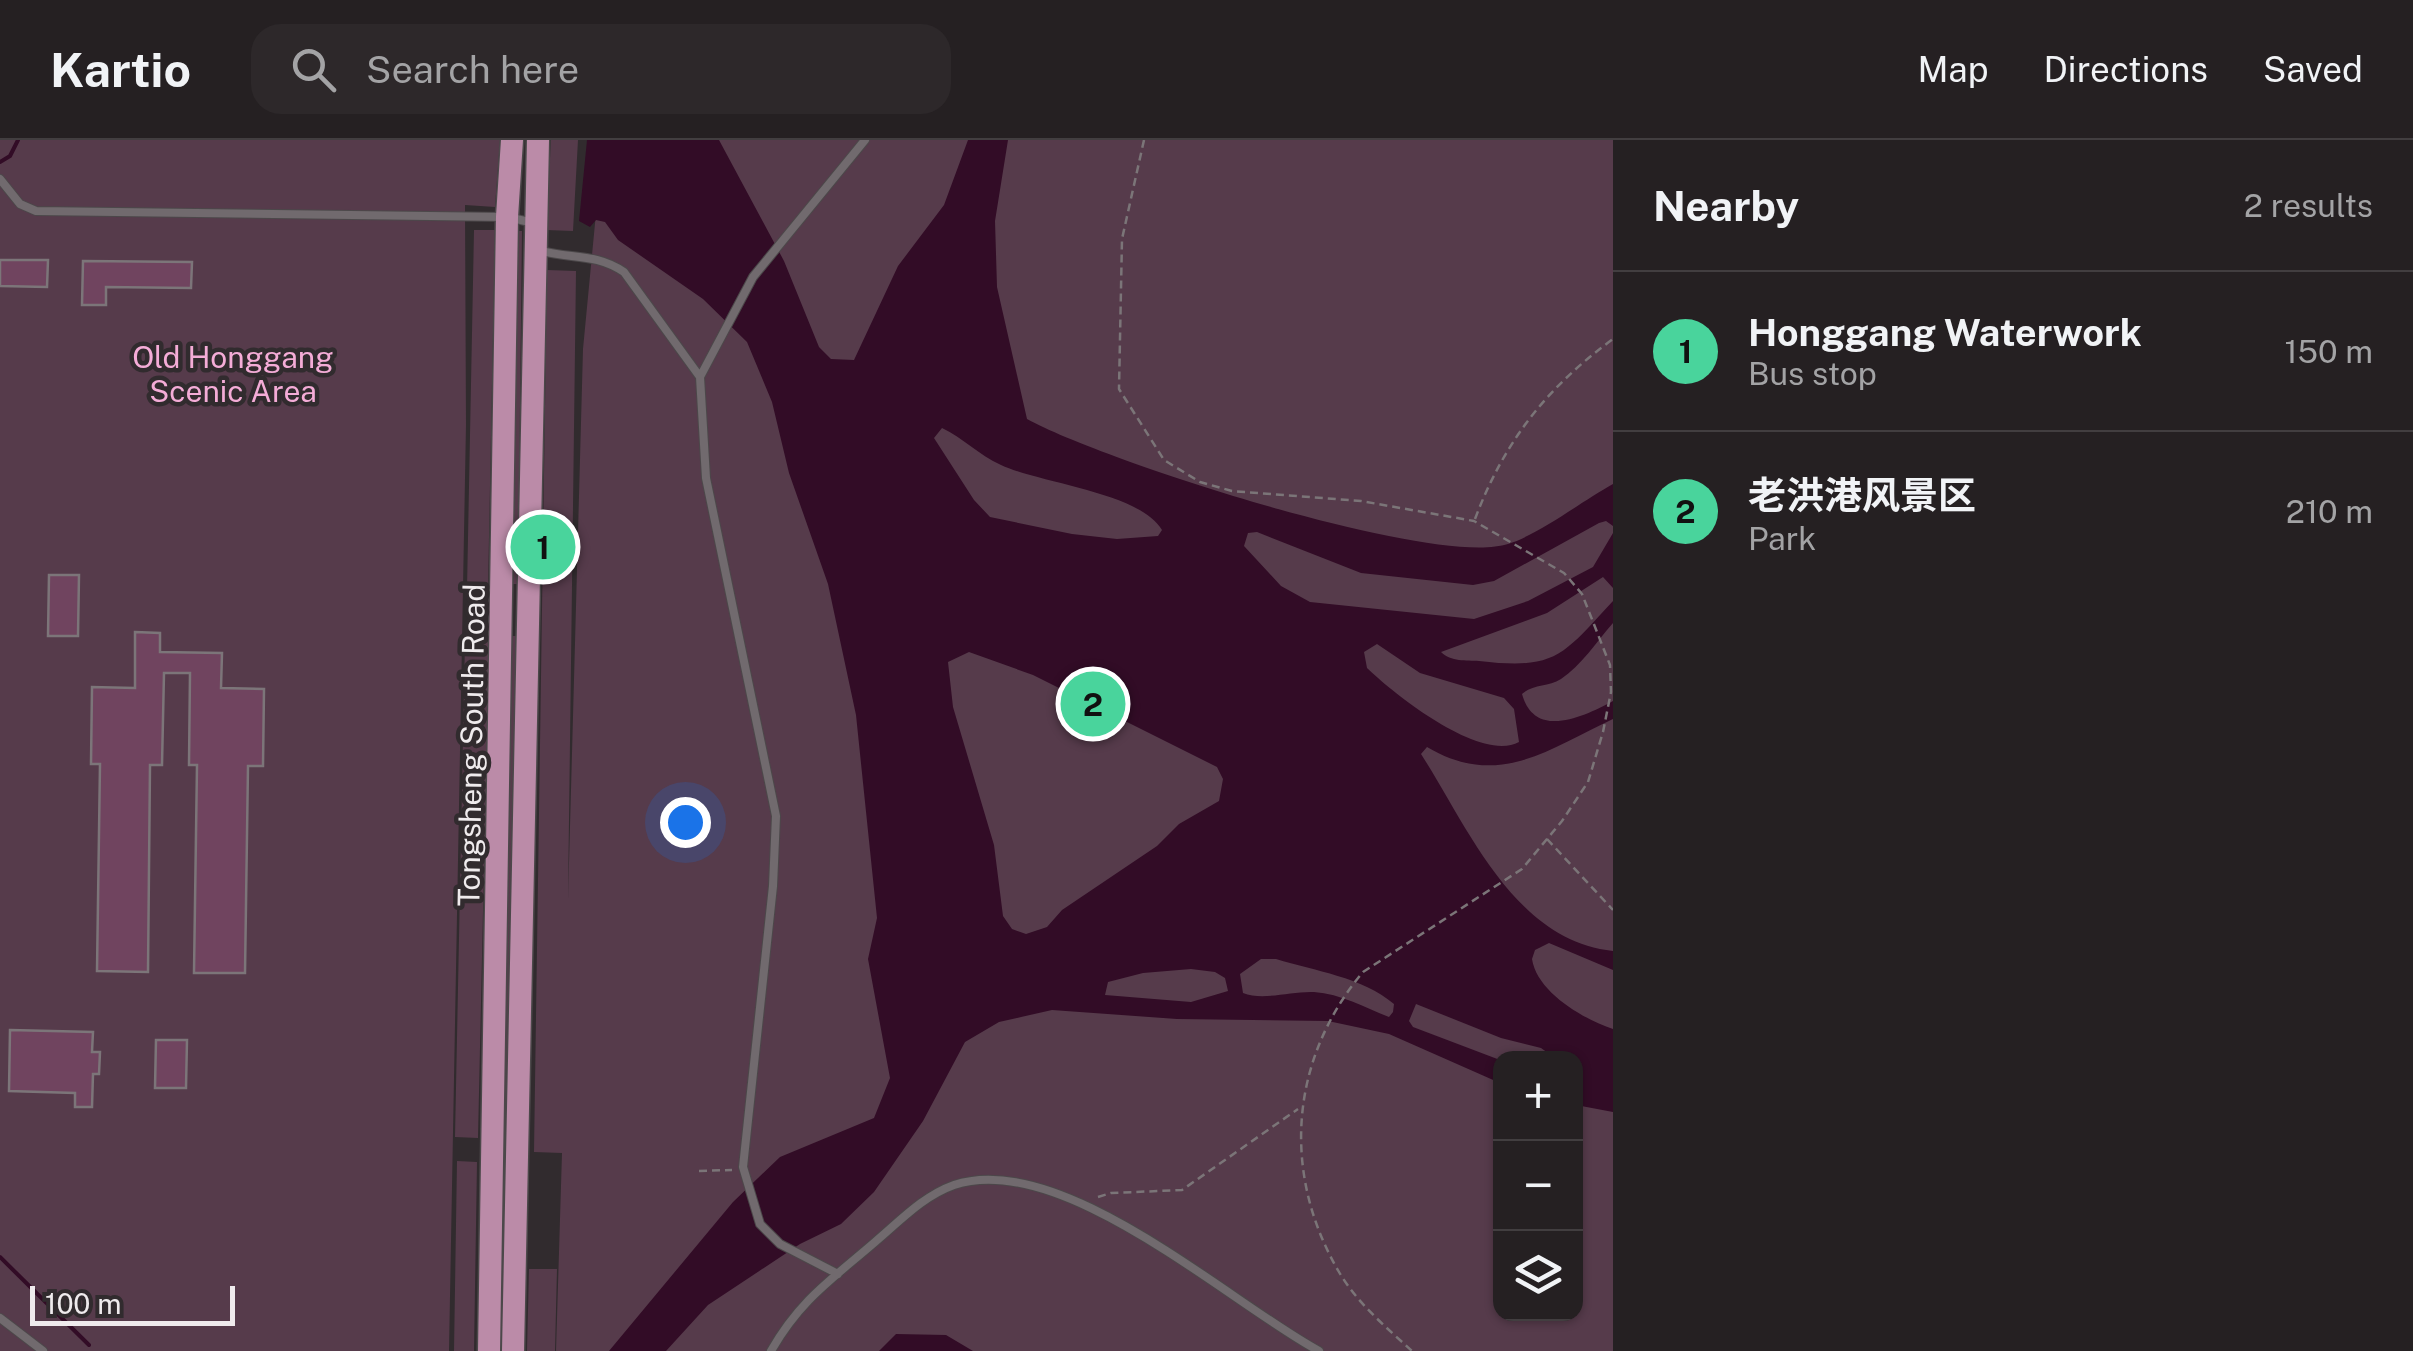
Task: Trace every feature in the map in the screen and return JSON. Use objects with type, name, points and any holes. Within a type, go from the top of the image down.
[{"type":"main road","name":"Tongsheng South Road","points":[[489,1351],[507,217],[512,140]]},
{"type":"main road","name":"Tongsheng South Road","points":[[513,1351],[538,140]]},
{"type":"lane","points":[[838,1274],[780,1244],[760,1224],[743,1166],[773,886],[776,816],[706,478],[700,376],[720,334],[780,240],[865,140]]},
{"type":"lane","points":[[0,179],[20,204],[36,211],[507,217],[534,223]]},
{"type":"lane","points":[[533,248],[609,262],[624,272],[700,376]]},
{"type":"lane","points":[[771,1351],[793,1312],[931,1195],[958,1184],[984,1180],[1024,1185],[1141,1234],[1319,1351]]},
{"type":"lane","points":[[0,1318],[44,1351]]},
{"type":"path","points":[[1144,140],[1122,239],[1119,390],[1164,460],[1200,482],[1232,491],[1361,500],[1474,520],[1564,573],[1582,594],[1610,664],[1611,692],[1588,782],[1547,839],[1522,868],[1394,949],[1351,986],[1304,1082],[1300,1108],[1302,1154],[1312,1202],[1339,1272],[1412,1351]]},
{"type":"path","points":[[1474,520],[1490,479],[1533,408],[1567,373],[1613,339]]},
{"type":"path","points":[[1547,839],[1613,910]]},
{"type":"path","points":[[1078,1205],[1111,1192],[1182,1190],[1300,1108]]},
{"type":"path","points":[[698,1171],[743,1166]]},
{"type":"green space","name":"Old Honggang Scenic Area","points":[[0,140],[500,140],[495,207],[465,205],[466,424],[449,1351],[0,1351]]},
{"type":"green space","points":[[551,140],[578,140],[573,231],[546,230]]},
{"type":"green space","points":[[603,140],[1613,140],[1613,1351],[556,1351],[562,1153],[534,1152],[547,270],[576,271],[568,900],[583,349]]},
{"type":"green space","points":[[474,230],[495,230],[488,589],[467,589]]},
{"type":"green space","points":[[518,231],[522,231],[518,584],[513,584]]},
{"type":"green space","points":[[512,636],[516,636],[501,1351],[496,1351]]},
{"type":"green space","points":[[465,640],[489,640],[478,1138],[455,1137]]},
{"type":"green space","points":[[457,1161],[477,1162],[474,1351],[454,1351]]},
{"type":"green space","points":[[529,1269],[557,1269],[555,1351],[527,1351]]},
{"type":"shaded area","points":[[587,140],[719,140],[784,261],[819,347],[831,359],[854,360],[898,266],[944,205],[968,140],[1008,140],[995,221],[997,287],[1027,419],[1123,459],[1267,506],[1342,526],[1469,547],[1508,544],[1520,539],[1613,484],[1613,526],[1606,521],[1599,523],[1494,581],[1473,585],[1361,573],[1257,532],[1248,533],[1244,546],[1281,586],[1310,602],[1474,619],[1528,601],[1593,567],[1613,533],[1613,588],[1603,577],[1547,613],[1441,652],[1464,660],[1542,660],[1568,647],[1613,601],[1613,623],[1575,667],[1556,682],[1522,694],[1537,717],[1549,721],[1574,718],[1613,701],[1613,719],[1544,753],[1500,765],[1477,765],[1427,747],[1421,754],[1476,846],[1521,904],[1578,943],[1613,951],[1613,970],[1549,943],[1535,950],[1532,959],[1543,982],[1563,1003],[1613,1029],[1613,1112],[1583,1106],[1583,1051],[1545,1051],[1416,1004],[1409,1021],[1413,1027],[1493,1057],[1493,1080],[1389,1034],[1328,1021],[1177,1019],[1052,1010],[999,1022],[965,1042],[923,1121],[874,1192],[841,1224],[800,1244],[708,1305],[666,1351],[609,1351],[733,1202],[780,1157],[874,1118],[890,1078],[868,959],[877,918],[856,715],[828,584],[789,473],[772,402],[747,342],[703,299],[618,240],[605,222],[596,220],[590,227],[579,221]],"holes":[[[942,428],[1001,465],[1133,506],[1162,530],[1158,536],[1117,539],[990,517],[974,500],[934,438]],[[1377,644],[1420,673],[1504,698],[1514,709],[1519,742],[1503,746],[1483,743],[1417,709],[1367,668],[1364,652]],[[969,652],[1033,675],[1217,767],[1223,779],[1219,801],[1179,824],[1157,846],[1062,910],[1047,927],[1026,934],[1012,929],[1003,916],[994,845],[953,707],[948,662]],[[1261,959],[1276,959],[1368,987],[1394,1004],[1393,1012],[1389,1017],[1324,993],[1243,993],[1240,974]],[[1191,969],[1215,972],[1225,978],[1228,991],[1191,1002],[1105,995],[1108,982],[1143,973]]]},
{"type":"shaded area","points":[[896,1334],[946,1335],[973,1351],[879,1351]]},
{"type":"building","points":[[0,260],[48,260],[47,287],[0,286]]},
{"type":"building","points":[[83,261],[192,262],[191,288],[106,287],[106,305],[82,305]]},
{"type":"building","points":[[49,575],[79,575],[78,636],[48,636]]},
{"type":"building","points":[[135,632],[160,633],[160,652],[222,653],[221,688],[264,689],[263,766],[248,766],[245,973],[194,973],[197,765],[189,765],[190,673],[164,673],[162,765],[150,765],[148,972],[97,971],[100,764],[91,764],[92,687],[135,688]]},
{"type":"building","points":[[10,1030],[93,1032],[92,1052],[100,1052],[99,1074],[93,1074],[92,1107],[75,1107],[75,1093],[9,1091]]},
{"type":"building","points":[[156,1040],[187,1040],[186,1088],[155,1088]]},
{"type":"waterway","points":[[0,162],[10,156],[18,140]]},
{"type":"waterway","points":[[0,1257],[89,1345]]},
{"type":"place","name":"Honggang Waterwork","points":[[543,547]]},
{"type":"place","name":"老洪港风景区","points":[[1093,704]]}]
